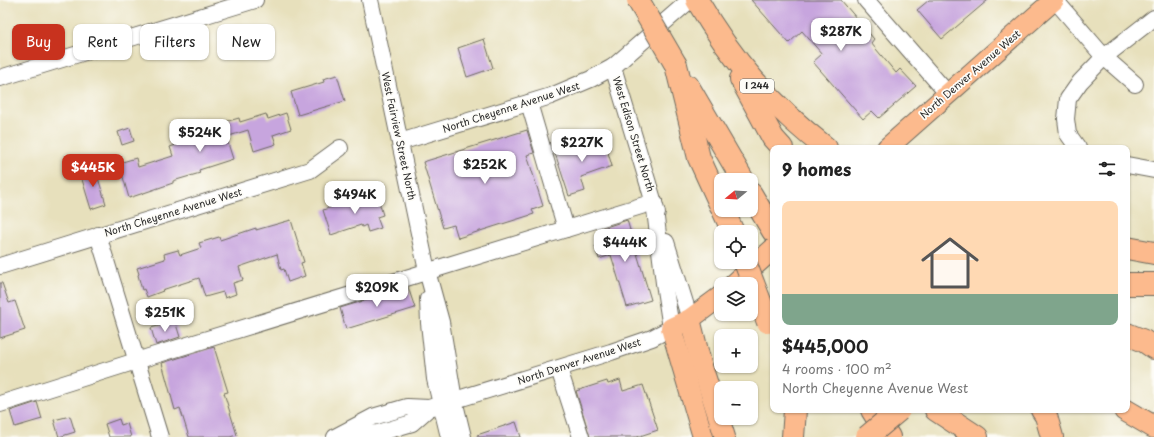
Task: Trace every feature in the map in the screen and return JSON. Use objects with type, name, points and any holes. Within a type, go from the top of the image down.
[{"type":"highway","points":[[638,0],[739,173]]},
{"type":"highway","points":[[702,9],[773,138],[779,145]]},
{"type":"highway","name":"I 244","points":[[702,9],[730,51],[754,82],[795,123],[823,145]]},
{"type":"highway","points":[[676,65],[699,158],[726,218]]},
{"type":"highway","points":[[758,206],[770,226]]},
{"type":"highway","points":[[1130,249],[1154,253]]},
{"type":"highway","points":[[748,269],[770,325]]},
{"type":"highway","points":[[1130,284],[1154,284]]},
{"type":"highway","points":[[1130,335],[1144,341],[1154,348]]},
{"type":"highway","points":[[793,437],[795,413]]},
{"type":"highway","points":[[874,413],[889,437]]},
{"type":"highway","points":[[867,437],[895,413]]},
{"type":"highway","points":[[941,413],[977,437]]},
{"type":"highway","points":[[1043,413],[1052,437]]},
{"type":"highway","points":[[1130,413],[1154,427]]},
{"type":"main road","name":"North Denver Avenue West","points":[[890,145],[1055,0]]},
{"type":"main road","points":[[742,277],[770,252]]},
{"type":"main road","name":"North Denver Avenue West","points":[[671,328],[690,319],[714,301]]},
{"type":"main road","name":"West Edison Street North","points":[[690,319],[701,363],[725,437]]},
{"type":"main road","name":"West Edison Street North","points":[[671,328],[703,437]]},
{"type":"street","points":[[0,78],[254,0]]},
{"type":"street","name":"West Fairview Street North","points":[[370,0],[427,271],[429,324],[435,378],[449,437]]},
{"type":"street","name":"North Cheyenne Avenue West","points":[[400,142],[528,103],[577,86],[614,66],[690,0]]},
{"type":"street","points":[[866,0],[948,94]]},
{"type":"street","points":[[1055,0],[1104,57],[1135,84]]},
{"type":"street","points":[[1076,145],[1068,134],[1066,119],[1068,99],[1080,82],[1104,57],[1154,18]]},
{"type":"street","name":"West Edison Street North","points":[[614,66],[690,319]]},
{"type":"street","points":[[528,103],[566,229]]},
{"type":"street","name":"North Cheyenne Avenue West","points":[[0,266],[310,170],[340,148]]},
{"type":"street","points":[[1130,166],[1154,170]]},
{"type":"street","points":[[0,404],[654,202]]},
{"type":"street","name":"West Edison Street North","points":[[654,202],[671,328]]},
{"type":"street","points":[[98,235],[160,437]]},
{"type":"street","name":"North Denver Avenue West","points":[[335,437],[373,417],[407,407],[441,404],[559,369],[652,338],[671,328]]},
{"type":"street","points":[[559,369],[581,437]]},
{"type":"street","name":"West Fairview Street North","points":[[441,404],[463,437]]},
{"type":"street","name":"North Denver Avenue West","points":[[340,437],[378,433],[412,423],[441,404]]},
{"type":"building","points":[[751,0],[841,0],[874,39],[871,43],[896,73],[900,69],[916,86],[879,118],[872,111],[863,119],[813,62],[822,54],[802,31],[789,43]]},
{"type":"building","points":[[929,0],[988,0],[942,39],[917,10]]},
{"type":"building","points":[[484,39],[493,68],[467,77],[458,48]]},
{"type":"building","points":[[337,75],[345,101],[298,115],[291,92],[324,82],[323,79]]},
{"type":"building","points":[[286,113],[291,129],[273,135],[276,144],[254,151],[248,130],[226,137],[233,159],[199,170],[200,173],[173,181],[173,183],[129,198],[119,163],[136,158],[138,167],[173,156],[170,147],[206,135],[205,129],[239,118],[240,122],[266,114],[268,119]]},
{"type":"building","points":[[130,128],[134,141],[122,145],[118,132]]},
{"type":"building","points":[[527,130],[534,153],[527,155],[543,206],[532,210],[534,214],[458,238],[454,225],[443,228],[423,162]]},
{"type":"building","points":[[603,136],[612,166],[581,177],[585,191],[569,196],[554,150],[571,145],[571,147]]},
{"type":"building","points":[[95,168],[106,204],[91,209],[80,173]]},
{"type":"building","points":[[376,192],[383,215],[377,217],[381,228],[368,232],[366,225],[362,227],[361,225],[331,235],[323,210]]},
{"type":"building","points":[[291,220],[304,262],[301,263],[305,276],[288,282],[284,269],[281,270],[277,254],[239,267],[243,280],[233,283],[236,294],[225,298],[223,292],[205,297],[199,278],[162,290],[163,291],[147,297],[144,289],[142,290],[137,268],[165,259],[164,254],[178,250],[180,255],[201,248],[199,243],[219,237],[220,240],[256,228],[256,230]]},
{"type":"building","points":[[627,220],[651,300],[627,307],[611,255],[599,259],[595,246],[607,242],[603,228]]},
{"type":"building","points":[[0,283],[2,283],[9,303],[15,301],[25,330],[0,338]]},
{"type":"building","points":[[408,287],[415,308],[346,329],[340,308]]},
{"type":"building","points":[[175,321],[180,337],[156,345],[151,328]]},
{"type":"building","points":[[214,347],[228,392],[224,393],[237,435],[230,437],[189,437],[180,408],[175,410],[162,363]]},
{"type":"building","points":[[620,380],[623,391],[643,385],[658,430],[637,437],[590,437],[576,391],[607,381],[608,384]]},
{"type":"building","points":[[37,402],[42,419],[15,427],[10,411]]},
{"type":"building","points":[[70,416],[75,432],[59,437],[54,420]]},
{"type":"building","points":[[119,419],[121,425],[127,423],[131,437],[109,437],[105,424]]},
{"type":"building","points":[[516,422],[521,437],[478,437],[477,435]]}]
